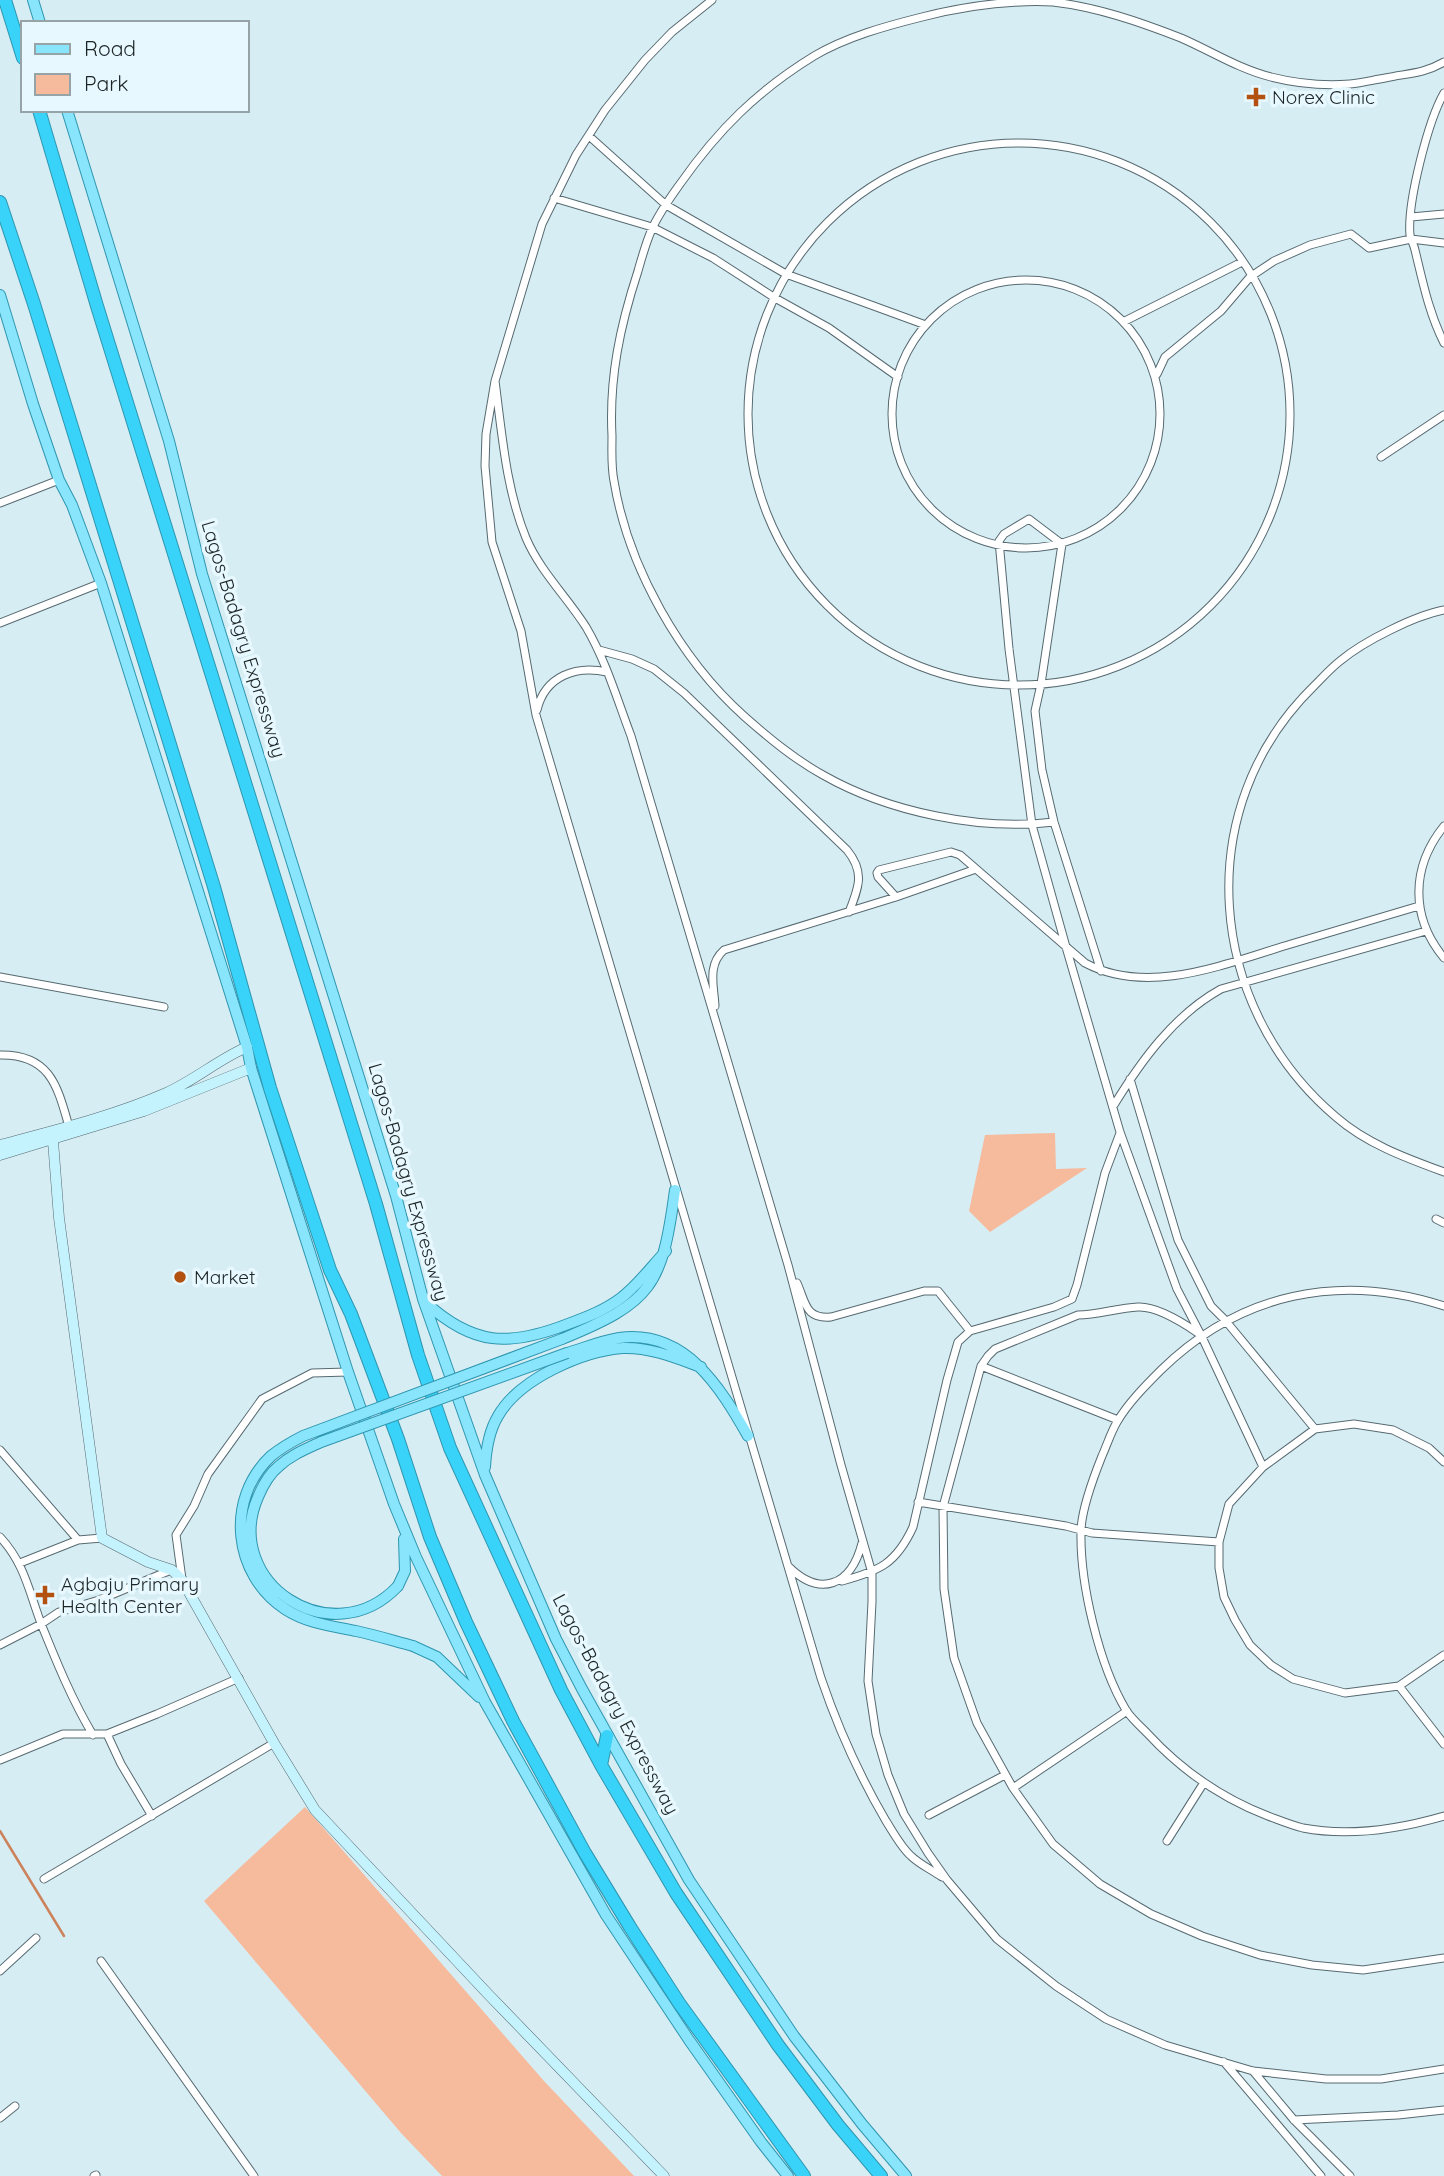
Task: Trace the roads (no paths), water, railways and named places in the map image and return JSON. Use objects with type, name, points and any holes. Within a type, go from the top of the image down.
[{"type":"highway","points":[[5,0],[21,52]]},
{"type":"highway","name":"Lagos-Badagry Expressway","points":[[40,112],[97,306],[376,1204],[418,1355],[450,1448],[561,1689],[601,1765],[676,1894],[816,2095],[881,2176]]},
{"type":"highway","points":[[0,202],[214,887],[270,1088],[330,1270],[351,1314],[398,1439],[430,1537],[466,1622],[513,1721],[585,1853],[679,2003],[804,2176]]},
{"type":"highway","points":[[601,1765],[607,1736]]},
{"type":"main road","points":[[33,0],[39,21]]},
{"type":"main road","name":"Lagos-Badagry Expressway","points":[[68,112],[169,441],[202,574],[396,1196],[423,1299],[485,1475],[556,1639],[607,1736],[689,1880],[794,2036],[906,2176]]},
{"type":"main road","points":[[0,295],[33,404],[101,583],[348,1372],[404,1529],[485,1702],[606,1915],[689,2040],[788,2176]]},
{"type":"main road","points":[[70,1130],[169,1092],[247,1047]]},
{"type":"main road","points":[[0,1156],[70,1130],[144,1111],[251,1068]]},
{"type":"main road","points":[[0,1145],[51,1136]]},
{"type":"main road","points":[[51,1136],[102,1538],[148,1562],[172,1570],[182,1580],[315,1810],[664,2176]]},
{"type":"main road","points":[[485,1702],[446,1664],[426,1651],[310,1621],[285,1609],[266,1593],[248,1567],[242,1550],[240,1513],[253,1479],[285,1445],[562,1339],[603,1322],[631,1305],[651,1283],[666,1251],[675,1191]]},
{"type":"main road","points":[[423,1299],[448,1322],[475,1335],[492,1339],[525,1337],[581,1319],[613,1304],[634,1287],[666,1251]]},
{"type":"main road","points":[[404,1529],[405,1571],[398,1586],[382,1601],[368,1609],[343,1615],[312,1610],[288,1599],[276,1589],[257,1562],[250,1527],[256,1500],[270,1474],[290,1457],[321,1442],[567,1353],[621,1338],[640,1338],[669,1346],[701,1367],[719,1387],[748,1436]]},
{"type":"main road","points":[[485,1475],[489,1440],[499,1415],[519,1392],[548,1373],[587,1356],[623,1348],[664,1353],[701,1367]]},
{"type":"street","points":[[712,0],[672,32],[645,60],[605,110],[576,155],[542,225],[489,404],[485,466],[492,542],[521,631],[536,715],[675,1191],[708,1292],[748,1436],[833,1714],[870,1794],[892,1832],[910,1856],[947,1880]]},
{"type":"street","points":[[1054,822],[1032,825],[978,822],[923,813],[874,799],[823,776],[772,742],[723,698],[685,650],[654,600],[629,540],[613,480],[610,406],[618,335],[652,227],[715,139],[763,90],[817,54],[844,42],[893,24],[952,9],[1013,0],[1088,7],[1181,38],[1239,65],[1270,76],[1299,82],[1353,84],[1427,71],[1444,62]]},
{"type":"street","points":[[1444,93],[1424,147],[1413,194],[1411,217],[1411,239],[1415,245],[1430,311],[1444,343]]},
{"type":"street","points":[[589,136],[666,205],[786,274],[923,324]]},
{"type":"street","points":[[1015,141],[1071,145],[1121,160],[1172,189],[1211,221],[1240,263],[1250,277],[1261,311],[1283,353],[1289,397],[1290,441],[1283,483],[1273,517],[1259,543],[1234,583],[1188,629],[1146,655],[1120,667],[1014,687],[969,681],[940,675],[914,665],[860,636],[817,594],[784,549],[766,510],[754,473],[747,419],[749,383],[755,351],[763,320],[786,274],[839,209],[868,189],[913,164],[967,145],[1015,141]]},
{"type":"street","points":[[554,198],[652,227],[713,258],[775,299],[829,328],[898,377]]},
{"type":"street","points":[[1411,217],[1444,215]]},
{"type":"street","points":[[1157,374],[1165,357],[1221,311],[1250,277],[1274,261],[1298,250],[1351,234],[1369,248],[1411,239],[1444,243]]},
{"type":"street","points":[[1125,321],[1240,263]]},
{"type":"street","points":[[1014,279],[1057,284],[1081,293],[1125,321],[1149,356],[1157,374],[1160,411],[1156,448],[1138,490],[1116,514],[1090,533],[1062,544],[1030,548],[999,546],[982,541],[936,513],[916,490],[902,466],[894,440],[891,417],[905,353],[923,324],[951,300],[976,287],[1014,279]]},
{"type":"street","points":[[495,382],[514,507],[542,566],[584,624],[599,650],[631,736],[788,1265],[872,1573],[873,1602],[867,1681],[876,1734],[888,1775],[904,1814],[947,1880],[997,1939],[1066,1993],[1106,2019],[1165,2045],[1253,2071],[1326,2079],[1381,2079],[1444,2069]]},
{"type":"street","points":[[1381,457],[1444,415]]},
{"type":"street","points":[[0,503],[60,480]]},
{"type":"street","points":[[1062,544],[1029,519],[1004,534],[999,541],[1032,825],[1120,1132],[1177,1289],[1263,1467]]},
{"type":"street","points":[[1062,544],[1035,711],[1042,771],[1054,822],[1101,971]]},
{"type":"street","points":[[0,623],[101,583]]},
{"type":"street","points":[[1444,610],[1394,628],[1341,660],[1299,700],[1251,773],[1236,819],[1230,859],[1228,906],[1243,982],[1279,1054],[1307,1090],[1338,1119],[1375,1144],[1444,1172]]},
{"type":"street","points":[[599,650],[632,659],[654,669],[684,693],[847,850],[857,866],[859,880],[849,912]]},
{"type":"street","points":[[536,715],[542,695],[563,675],[583,669],[607,672]]},
{"type":"street","points":[[1444,826],[1424,859],[1418,882],[1419,906],[1426,930],[1444,958]]},
{"type":"street","points":[[896,897],[878,877],[879,870],[951,852],[960,855],[1085,962],[1101,971],[1119,976],[1171,976],[1194,972],[1419,906]]},
{"type":"street","points":[[716,1021],[712,970],[717,956],[724,950],[896,897],[976,869]]},
{"type":"street","points":[[1114,1105],[1130,1079],[1160,1041],[1197,1005],[1221,989],[1426,930]]},
{"type":"street","points":[[0,977],[164,1007]]},
{"type":"street","points":[[0,1055],[26,1058],[46,1070],[53,1079],[70,1130]]},
{"type":"street","points":[[1130,1079],[1178,1240],[1211,1306],[1315,1429]]},
{"type":"street","points":[[787,1565],[807,1581],[827,1584],[842,1581],[872,1573],[891,1561],[907,1541],[913,1527],[958,1342],[970,1331],[1054,1307],[1072,1299],[1105,1173],[1120,1132]]},
{"type":"street","points":[[788,1265],[808,1310],[821,1318],[932,1290],[943,1296],[970,1331]]},
{"type":"street","points":[[1444,1306],[1413,1296],[1363,1289],[1312,1292],[1264,1304],[1225,1320],[1177,1355],[1145,1386],[1118,1420],[1093,1480],[1080,1530],[1092,1625],[1108,1670],[1127,1711],[1164,1751],[1203,1784],[1241,1805],[1302,1828],[1367,1831],[1410,1826],[1444,1816]]},
{"type":"street","points":[[1201,1335],[1173,1318],[1140,1307],[1078,1315],[995,1349],[981,1366],[943,1507],[944,1590],[954,1658],[977,1723],[1013,1788],[1053,1844],[1100,1884],[1151,1914],[1202,1936],[1260,1955],[1312,1965],[1363,1970],[1444,1958]]},
{"type":"street","points":[[981,1366],[1118,1420]]},
{"type":"street","points":[[182,1580],[176,1535],[194,1506],[208,1474],[262,1399],[312,1373],[348,1372]]},
{"type":"street","points":[[1444,1462],[1429,1448],[1393,1430],[1354,1424],[1315,1429],[1263,1467],[1229,1504],[1219,1542],[1219,1568],[1224,1597],[1250,1645],[1271,1665],[1293,1679],[1345,1693],[1399,1686],[1444,1655]]},
{"type":"street","points":[[0,1450],[78,1540]]},
{"type":"street","points":[[918,1502],[1080,1530],[1219,1542]]},
{"type":"street","points":[[0,1537],[20,1563],[41,1624],[75,1706],[93,1735]]},
{"type":"street","points":[[20,1563],[78,1540],[102,1538]]},
{"type":"street","points":[[842,1581],[855,1564],[863,1541]]},
{"type":"street","points":[[0,1645],[59,1612],[99,1600],[172,1570]]},
{"type":"street","points":[[0,1759],[63,1734],[107,1734],[239,1678]]},
{"type":"street","points":[[1399,1686],[1444,1744]]},
{"type":"street","points":[[1013,1788],[1127,1711]]},
{"type":"street","points":[[107,1734],[121,1765],[152,1816]]},
{"type":"street","points":[[44,1878],[275,1743]]},
{"type":"street","points":[[929,1815],[1005,1775]]},
{"type":"street","points":[[1167,1842],[1203,1784]]},
{"type":"street","points":[[0,1971],[36,1938]]},
{"type":"street","points":[[102,1961],[254,2176]]},
{"type":"street","points":[[1224,2062],[1321,2176]]},
{"type":"street","points":[[1253,2071],[1294,2120],[1350,2176]]},
{"type":"street","points":[[0,2118],[15,2106]]},
{"type":"street","points":[[1294,2120],[1444,2110]]},
{"type":"waterway","points":[[0,1831],[64,1936]]},
{"type":"place","name":"Norex Clinic","points":[[1256,97]]},
{"type":"place","name":"Market","points":[[180,1277]]},
{"type":"place","name":"Agbaju Primary Health Center","points":[[45,1595]]}]
